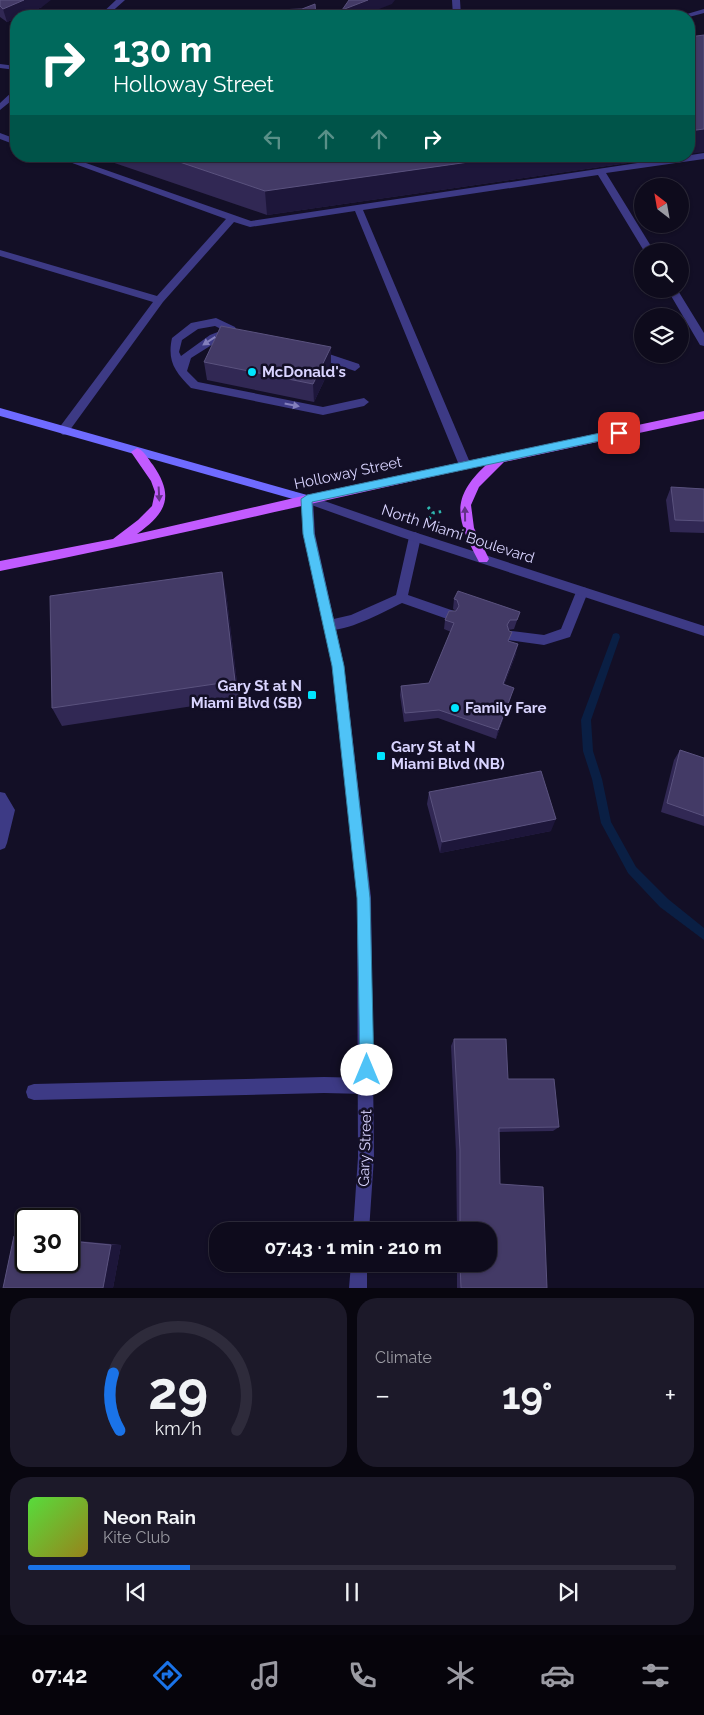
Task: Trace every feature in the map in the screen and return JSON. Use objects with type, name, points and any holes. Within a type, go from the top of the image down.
[{"type":"main road","name":"North Miami Boulevard","points":[[0,412],[307,499]]},
{"type":"main road","name":"Holloway Street","points":[[0,566],[114,544],[307,499],[704,416]]},
{"type":"main road","points":[[114,544],[153,514],[162,496],[158,483],[137,452]]},
{"type":"main road","points":[[483,559],[466,525],[464,512],[466,499],[482,475],[502,458]]},
{"type":"street","points":[[110,10],[121,0]]},
{"type":"street","points":[[0,107],[10,98]]},
{"type":"street","points":[[74,162],[250,224],[665,162]]},
{"type":"street","points":[[601,172],[644,243]]},
{"type":"street","points":[[358,208],[465,466]]},
{"type":"street","points":[[63,431],[159,300],[232,218]]},
{"type":"street","points":[[0,254],[159,300]]},
{"type":"street","points":[[677,298],[704,342]]},
{"type":"street","points":[[181,372],[186,356],[214,338],[235,331],[216,322],[195,326],[177,338],[174,352],[181,372],[195,385],[323,411],[364,402]]},
{"type":"street","points":[[309,352],[354,367]]},
{"type":"street","name":"North Miami Boulevard","points":[[307,499],[415,537],[704,632]]},
{"type":"street","name":"Gary Street","points":[[307,499],[309,534],[338,666],[364,898],[366,1157],[362,1222]]},
{"type":"street","points":[[401,598],[415,537]]},
{"type":"street","points":[[512,636],[544,640],[566,633],[582,592]]},
{"type":"street","points":[[329,624],[353,620],[401,598],[450,615]]},
{"type":"street","points":[[0,798],[8,810],[0,843]]},
{"type":"street","points":[[34,1092],[324,1085],[366,1086]]},
{"type":"street","points":[[358,1288],[359,1272]]},
{"type":"path","points":[[428,507],[433,513]]},
{"type":"path","points":[[429,519],[433,513],[448,511]]},
{"type":"building","points":[[0,0],[24,0],[3,9],[0,6]]},
{"type":"building","points":[[349,0],[368,0],[342,10]]},
{"type":"building","points":[[315,4],[316,10],[276,10],[302,9]]},
{"type":"building","points":[[704,35],[704,129],[695,130],[695,36]]},
{"type":"building","points":[[180,162],[469,162],[265,191]]},
{"type":"building","points":[[221,326],[331,347],[313,384],[204,362]]},
{"type":"building","points":[[671,487],[704,489],[704,521],[675,520]]},
{"type":"building","points":[[222,572],[235,681],[52,708],[50,596]]},
{"type":"building","points":[[458,591],[520,612],[517,620],[510,620],[507,625],[509,631],[512,632],[508,641],[518,644],[503,684],[514,688],[498,730],[439,710],[405,713],[401,686],[429,683],[454,623],[445,620],[449,611],[456,611],[459,606],[457,600],[454,599]]},
{"type":"building","points":[[680,750],[704,758],[704,816],[667,803]]},
{"type":"building","points":[[541,771],[556,819],[442,842],[429,792]]},
{"type":"building","points":[[454,1039],[506,1039],[508,1079],[554,1079],[559,1127],[499,1128],[500,1184],[543,1187],[547,1288],[461,1288],[460,1272],[497,1272],[497,1222],[460,1222],[460,1150]]},
{"type":"building","points":[[14,1236],[15,1273],[80,1273],[80,1242],[111,1245],[103,1288],[3,1288]]},
{"type":"waterway","points":[[616,637],[586,720],[588,751],[597,779],[606,823],[632,870],[664,903],[704,935]]},
{"type":"place","name":"McDonald's","points":[[252,372]]},
{"type":"place","name":"Gary St at N Miami Blvd (SB)","points":[[312,695]]},
{"type":"place","name":"Family Fare","points":[[455,708]]},
{"type":"place","name":"Gary St at N Miami Blvd (NB)","points":[[381,756]]},
{"type":"route","points":[[367,1070],[364,898],[338,666],[309,534],[307,499],[619,433]]}]
